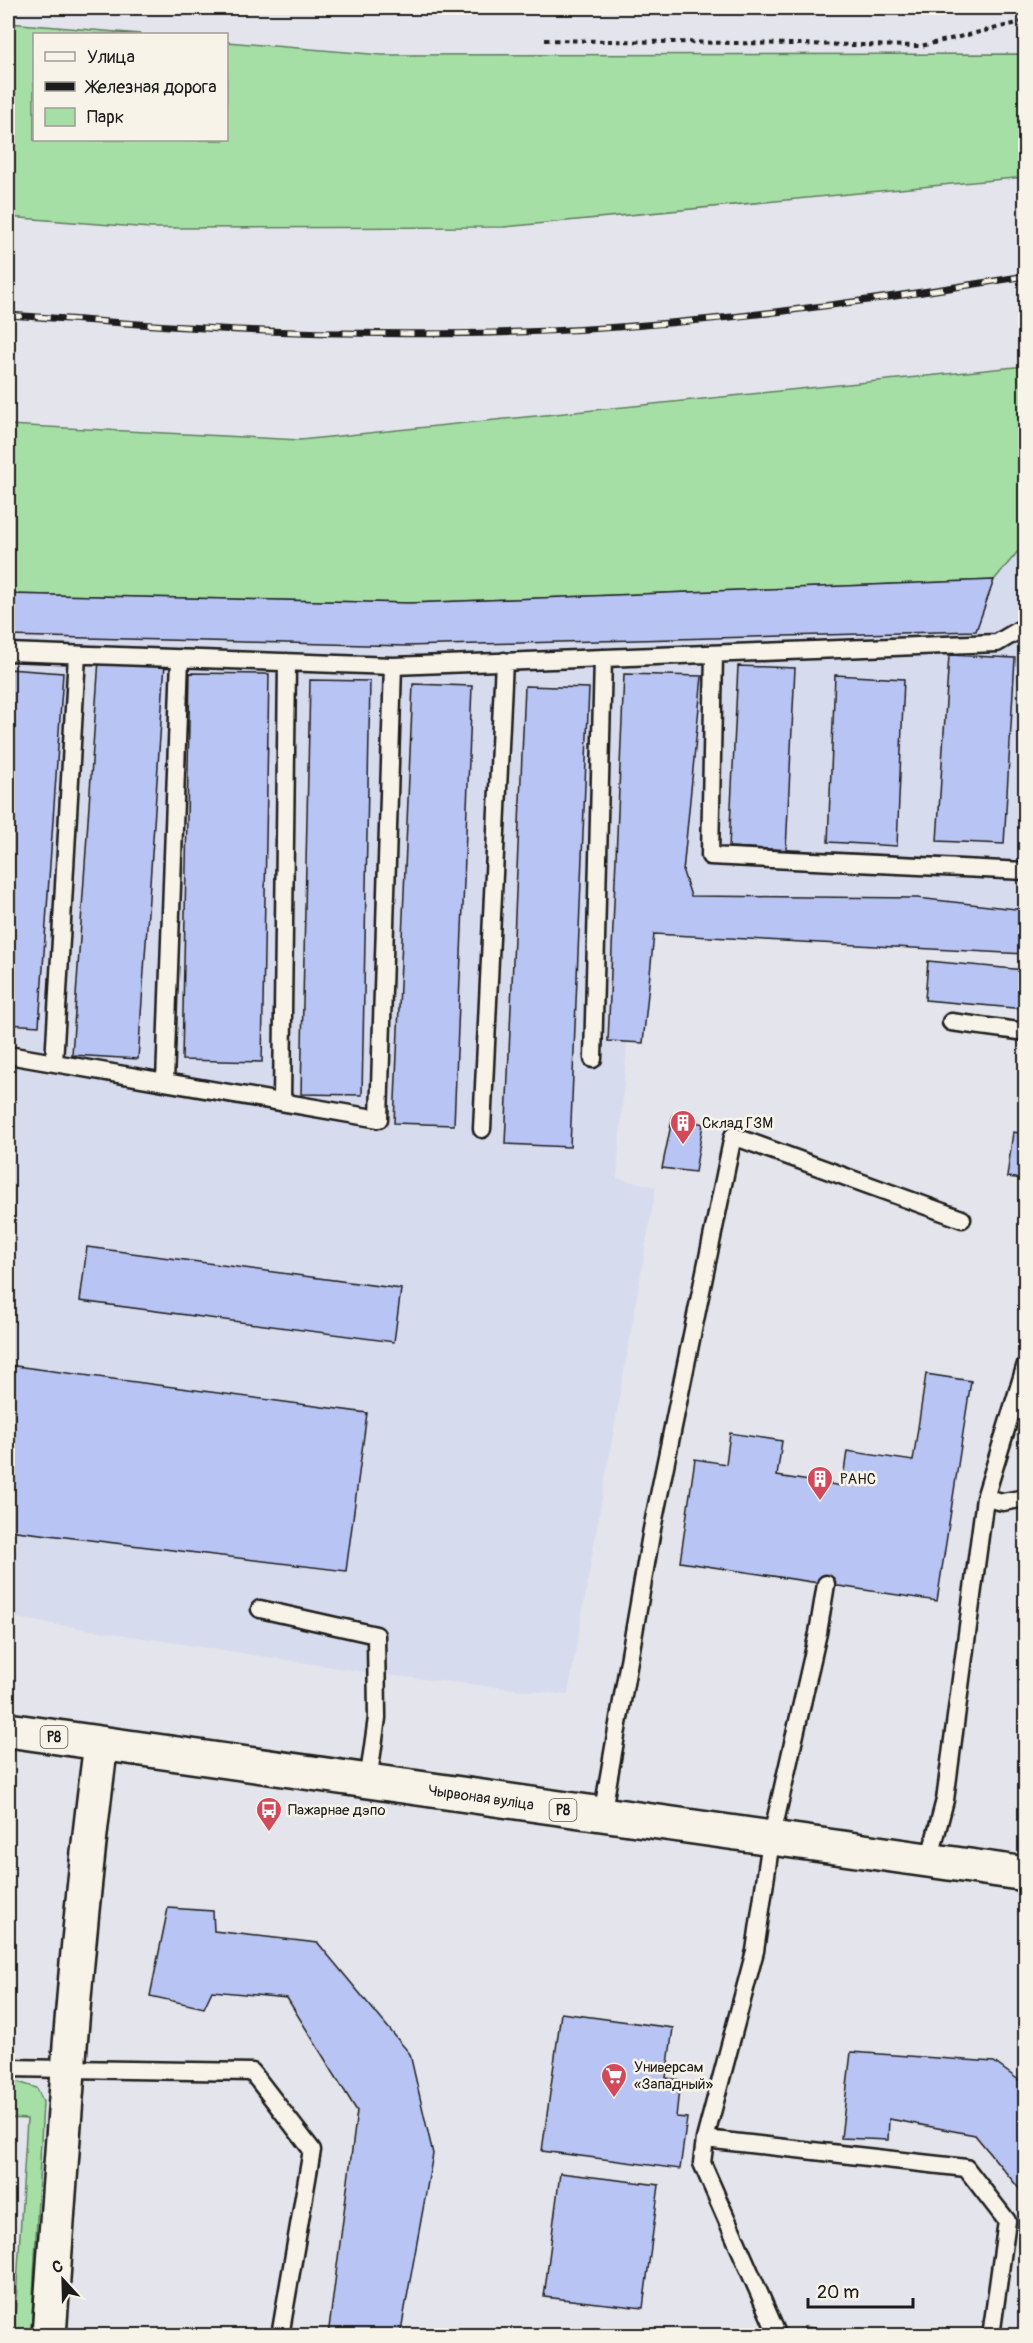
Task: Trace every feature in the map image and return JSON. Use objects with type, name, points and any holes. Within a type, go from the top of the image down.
[{"type":"main road","name":"Чырвоная вуліца","points":[[8,1730],[771,1840],[1026,1874]]},
{"type":"main road","points":[[49,2336],[67,2068],[91,1821],[101,1744]]},
{"type":"lane","points":[[8,652],[393,666],[997,643],[1026,626]]},
{"type":"lane","points":[[714,654],[710,856],[1026,871]]},
{"type":"lane","points":[[54,1063],[77,655]]},
{"type":"lane","points":[[165,1082],[180,658]]},
{"type":"lane","points":[[593,1059],[603,658]]},
{"type":"lane","points":[[482,1128],[504,661]]},
{"type":"lane","points":[[282,1102],[287,662]]},
{"type":"lane","points":[[8,1055],[379,1119],[393,666]]},
{"type":"lane","points":[[951,1022],[1026,1032]]},
{"type":"lane","points":[[602,1816],[652,1529],[733,1136],[962,1219]]},
{"type":"lane","points":[[929,1861],[945,1800],[985,1498],[1026,1364]]},
{"type":"lane","points":[[985,1498],[1003,1502],[1026,1498]]},
{"type":"lane","points":[[778,2336],[702,2163],[705,2139],[754,1951],[771,1840],[818,1633],[826,1584]]},
{"type":"lane","points":[[260,1609],[376,1635],[377,1718],[368,1782]]},
{"type":"lane","points":[[8,2068],[252,2072],[312,2150],[280,2336]]},
{"type":"lane","points":[[705,2139],[966,2168],[1007,2222],[991,2336]]},
{"type":"path","points":[[544,40],[921,46],[1026,21]]},
{"type":"shaded area","points":[[1025,543],[1025,954],[654,935],[643,1043],[627,1042],[617,1178],[656,1187],[568,1695],[377,1674],[8,1617],[8,594],[410,603],[994,580]]},
{"type":"green space","points":[[8,23],[129,33],[33,33],[33,141],[228,141],[228,42],[382,55],[1025,54],[1025,177],[504,227],[150,228],[8,217]]},
{"type":"green space","points":[[1025,366],[1025,543],[994,580],[410,603],[8,594],[8,425],[300,440]]},
{"type":"green space","points":[[18,2082],[37,2088],[43,2102],[31,2336],[14,2335],[27,2119],[8,2118],[8,2086]]},
{"type":"building","points":[[994,580],[976,631],[406,646],[8,636],[8,594],[410,603]]},
{"type":"building","points":[[949,655],[1015,658],[1004,844],[937,841]]},
{"type":"building","points":[[99,659],[165,663],[138,1059],[72,1055]]},
{"type":"building","points":[[738,666],[795,668],[786,850],[729,847]]},
{"type":"building","points":[[8,669],[63,673],[39,1026],[8,1024]]},
{"type":"building","points":[[190,673],[269,674],[262,1062],[182,1060]]},
{"type":"building","points":[[624,674],[702,676],[683,872],[691,896],[917,898],[1026,910],[1026,954],[654,934],[643,1043],[608,1041]]},
{"type":"building","points":[[835,675],[904,679],[897,846],[828,842]]},
{"type":"building","points":[[310,680],[370,681],[362,1095],[301,1094]]},
{"type":"building","points":[[413,684],[472,686],[454,1125],[394,1123]]},
{"type":"building","points":[[525,686],[589,688],[570,1147],[505,1144]]},
{"type":"building","points":[[928,961],[1026,970],[1026,1009],[925,1000]]},
{"type":"building","name":"Склад ГЗМ","points":[[673,1115],[703,1124],[695,1172],[662,1168]]},
{"type":"building","points":[[1013,1132],[1026,1134],[1026,1179],[1007,1177]]},
{"type":"building","points":[[87,1247],[401,1289],[394,1342],[80,1301]]},
{"type":"building","points":[[8,1365],[367,1413],[346,1571],[8,1530]]},
{"type":"building","name":"РАНС","points":[[926,1374],[971,1381],[937,1601],[680,1562],[695,1459],[726,1464],[730,1433],[782,1441],[777,1476],[842,1486],[847,1451],[913,1461]]},
{"type":"building","points":[[168,1908],[213,1911],[214,1931],[318,1943],[410,2054],[433,2154],[400,2336],[328,2336],[357,2111],[287,1998],[212,1991],[204,2008],[150,1996]]},
{"type":"building","name":"Универсам «Западный»","points":[[561,2013],[673,2028],[666,2078],[680,2080],[676,2117],[687,2118],[680,2169],[542,2151]]},
{"type":"building","points":[[851,2052],[994,2062],[1020,2081],[1026,2087],[1026,2197],[975,2135],[889,2119],[888,2140],[841,2138]]},
{"type":"building","points":[[560,2173],[659,2185],[643,2308],[544,2297]]},
{"type":"building","points":[[804,2327],[866,2333],[866,2336],[803,2336]]},
{"type":"railway","points":[[8,315],[258,331],[408,334],[521,332],[711,319],[1026,276]]},
{"type":"place","name":"Склад ГЗМ","points":[[683,1146]]},
{"type":"place","name":"РАНС","points":[[820,1502]]},
{"type":"place","name":"Пажарнае дэпо","points":[[269,1833]]},
{"type":"place","name":"Универсам «Западный»","points":[[614,2099]]}]
